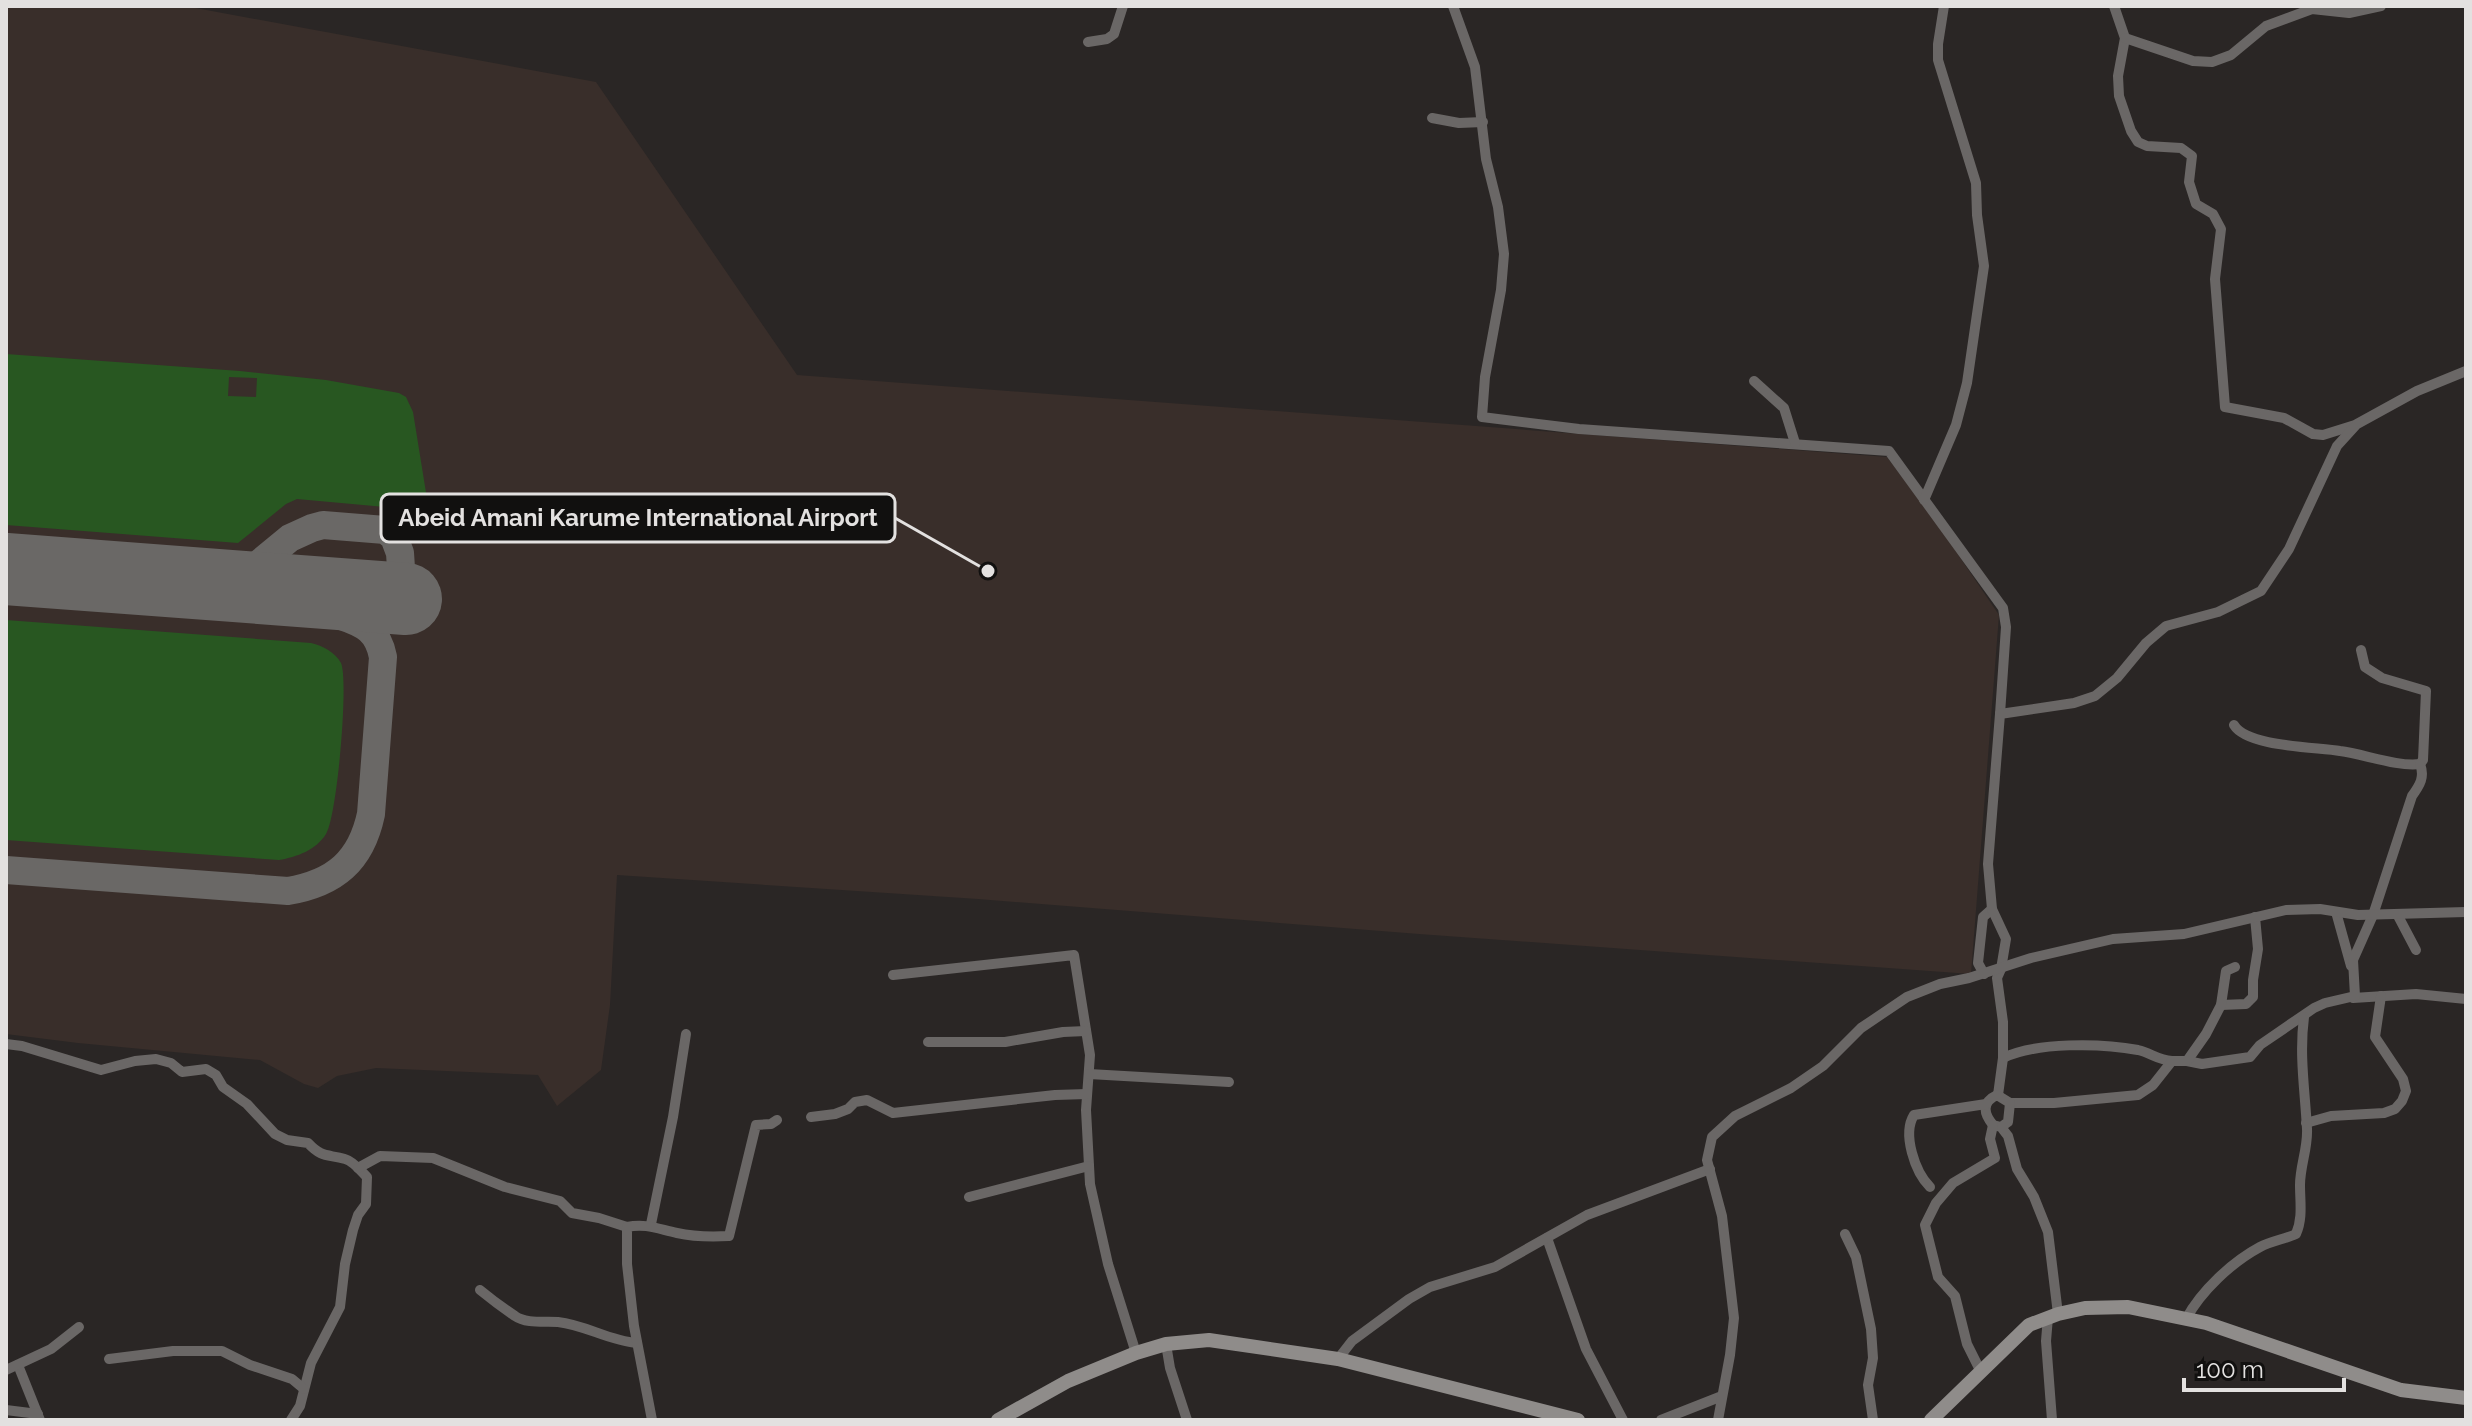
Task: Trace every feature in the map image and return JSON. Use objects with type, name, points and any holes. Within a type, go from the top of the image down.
[{"type":"street","points":[[1088,42],[1107,39],[1114,34],[1123,6]]},
{"type":"street","points":[[1453,6],[1475,67],[1486,159],[1498,207],[1504,254],[1482,417],[1579,429],[1889,451],[2003,608],[2006,627],[1988,864],[1992,909],[2006,939],[1997,978],[2003,1022],[2003,1058],[1998,1095]]},
{"type":"street","points":[[1924,500],[1956,425],[1967,383],[1984,266],[1976,183],[1938,60],[1944,6]]},
{"type":"street","points":[[2114,6],[2125,38],[2118,76],[2119,96],[2131,131],[2138,142],[2147,146],[2188,151],[2192,156],[2189,182],[2196,204],[2219,221],[2220,246],[2215,279],[2225,407],[2284,418],[2306,432],[2323,435],[2357,424],[2417,391],[2466,371]]},
{"type":"street","points":[[2125,38],[2193,61],[2212,62],[2231,55],[2266,26],[2312,9],[2349,13],[2381,6]]},
{"type":"street","points":[[1432,118],[1459,123],[1483,122]]},
{"type":"street","points":[[1754,381],[1784,408],[1795,443]]},
{"type":"street","points":[[2000,714],[2074,703],[2095,696],[2117,678],[2146,643],[2166,626],[2218,612],[2261,591],[2289,549],[2337,446],[2357,424]]},
{"type":"street","points":[[2353,972],[2353,960],[2373,915],[2401,825],[2412,796],[2421,784],[2426,691],[2373,674],[2365,667],[2361,650]]},
{"type":"street","points":[[2234,725],[2241,733],[2294,747],[2338,750],[2403,764],[2420,764]]},
{"type":"street","points":[[1984,974],[1978,963],[1983,917],[1992,909]]},
{"type":"street","points":[[1718,1420],[1734,1318],[1722,1216],[1707,1160],[1712,1137],[1735,1116],[1791,1088],[1823,1066],[1861,1028],[1907,997],[1940,984],[2113,939],[2184,934],[2286,910],[2320,909],[2373,915],[2466,912]]},
{"type":"street","points":[[2336,912],[2353,972],[2356,990],[2353,998]]},
{"type":"street","points":[[2397,914],[2413,939],[2416,950]]},
{"type":"street","points":[[2221,1005],[2246,1004],[2253,997],[2258,949],[2255,917]]},
{"type":"street","points":[[893,975],[1074,955],[1090,1055],[1087,1094],[1090,1184],[1108,1264],[1136,1353]]},
{"type":"street","points":[[2187,1061],[2221,1005],[2225,972],[2235,967]]},
{"type":"street","points":[[2003,1058],[2037,1048],[2087,1045],[2149,1053],[2158,1060],[2202,1064],[2250,1057],[2260,1045],[2325,1003],[2416,994],[2466,999]]},
{"type":"street","points":[[2306,1123],[2331,1116],[2384,1113],[2395,1109],[2402,1101],[2406,1091],[2403,1079],[2375,1037],[2381,996]]},
{"type":"street","points":[[2186,1319],[2199,1299],[2228,1270],[2261,1246],[2296,1234],[2301,1224],[2300,1182],[2306,1148],[2301,1051],[2304,1017]]},
{"type":"street","points":[[928,1042],[1005,1042],[1086,1031]]},
{"type":"street","points":[[651,1224],[686,1034]]},
{"type":"street","points":[[6,1044],[101,1070],[146,1059],[171,1063],[182,1072],[206,1069],[216,1075],[223,1087],[247,1104],[275,1134],[287,1140],[308,1143],[317,1152],[332,1159],[347,1159],[367,1177],[366,1204],[353,1230],[340,1307],[311,1363],[300,1406],[291,1420]]},
{"type":"street","points":[[1998,1095],[2010,1103],[2054,1103],[2138,1095],[2153,1085],[2172,1061]]},
{"type":"street","points":[[1089,1074],[1229,1082]]},
{"type":"street","points":[[811,1117],[835,1114],[848,1109],[855,1102],[867,1100],[893,1113],[1087,1094]]},
{"type":"street","points":[[1998,1095],[1986,1104],[1986,1117],[2008,1136],[2017,1169],[2034,1197],[2048,1232],[2053,1316],[2046,1341],[2052,1420]]},
{"type":"street","points":[[1980,1370],[1967,1344],[1955,1296],[1938,1277],[1925,1225],[1948,1188],[1968,1172],[1995,1158],[1990,1139],[1997,1126],[2008,1122],[2010,1103]]},
{"type":"street","points":[[1935,1206],[1929,1199],[1930,1187],[1921,1176],[1911,1147],[1910,1120],[1914,1115],[1986,1104]]},
{"type":"street","points":[[358,1168],[380,1156],[433,1158],[505,1187],[560,1201],[572,1213],[627,1227],[651,1224],[706,1238],[729,1236],[751,1150],[753,1128],[777,1120]]},
{"type":"street","points":[[969,1197],[1089,1166]]},
{"type":"street","points":[[1338,1359],[1352,1341],[1430,1287],[1495,1267],[1587,1215],[1710,1169]]},
{"type":"street","points":[[1930,1187],[1948,1188]]},
{"type":"street","points":[[627,1227],[627,1264],[637,1343],[652,1420]]},
{"type":"street","points":[[1845,1234],[1856,1257],[1871,1329],[1873,1358],[1868,1385],[1873,1420]]},
{"type":"street","points":[[1547,1238],[1586,1349],[1623,1420]]},
{"type":"street","points":[[480,1290],[516,1317],[571,1325],[637,1343]]},
{"type":"street","points":[[1931,1420],[2029,1325],[2085,1308],[2128,1307],[2206,1323],[2401,1390],[2466,1398]]},
{"type":"street","points":[[6,1370],[51,1349],[79,1327]]},
{"type":"street","points":[[998,1420],[1068,1381],[1136,1353],[1166,1344],[1209,1340],[1338,1359],[1578,1420]]},
{"type":"street","points":[[1166,1344],[1170,1368],[1187,1420]]},
{"type":"street","points":[[109,1359],[173,1351],[222,1351],[250,1365],[292,1379],[304,1389]]},
{"type":"street","points":[[18,1365],[39,1417]]},
{"type":"street","points":[[1661,1420],[1722,1396]]},
{"type":"street","points":[[6,1410],[39,1417]]},
{"type":"shaded area","points":[[6,6],[185,6],[596,82],[797,375],[1887,457],[1999,615],[1971,974],[617,875],[610,1005],[601,1070],[557,1106],[538,1075],[376,1068],[337,1076],[318,1088],[304,1084],[260,1060],[6,1034]]},
{"type":"green space","points":[[6,354],[240,371],[326,380],[399,393],[406,397],[413,412],[429,511],[297,499],[286,504],[238,543],[6,525]],"holes":[[[229,377],[257,378],[256,397],[228,396]]]},
{"type":"green space","points":[[6,620],[311,643],[328,650],[341,663],[344,695],[338,777],[326,834],[306,852],[279,860],[6,840]]},
{"type":"taxiway","points":[[213,585],[244,576],[290,538],[323,525],[385,530],[394,537],[401,568],[394,590],[380,606],[341,616],[290,590]]},
{"type":"taxiway","points":[[6,870],[288,891],[332,876],[353,857],[371,814],[383,657],[378,641],[369,630],[341,616]]},
{"type":"runway","points":[[6,569],[406,599]]},
{"type":"place","name":"Abeid Amani Karume International Airport","points":[[988,571]]}]
